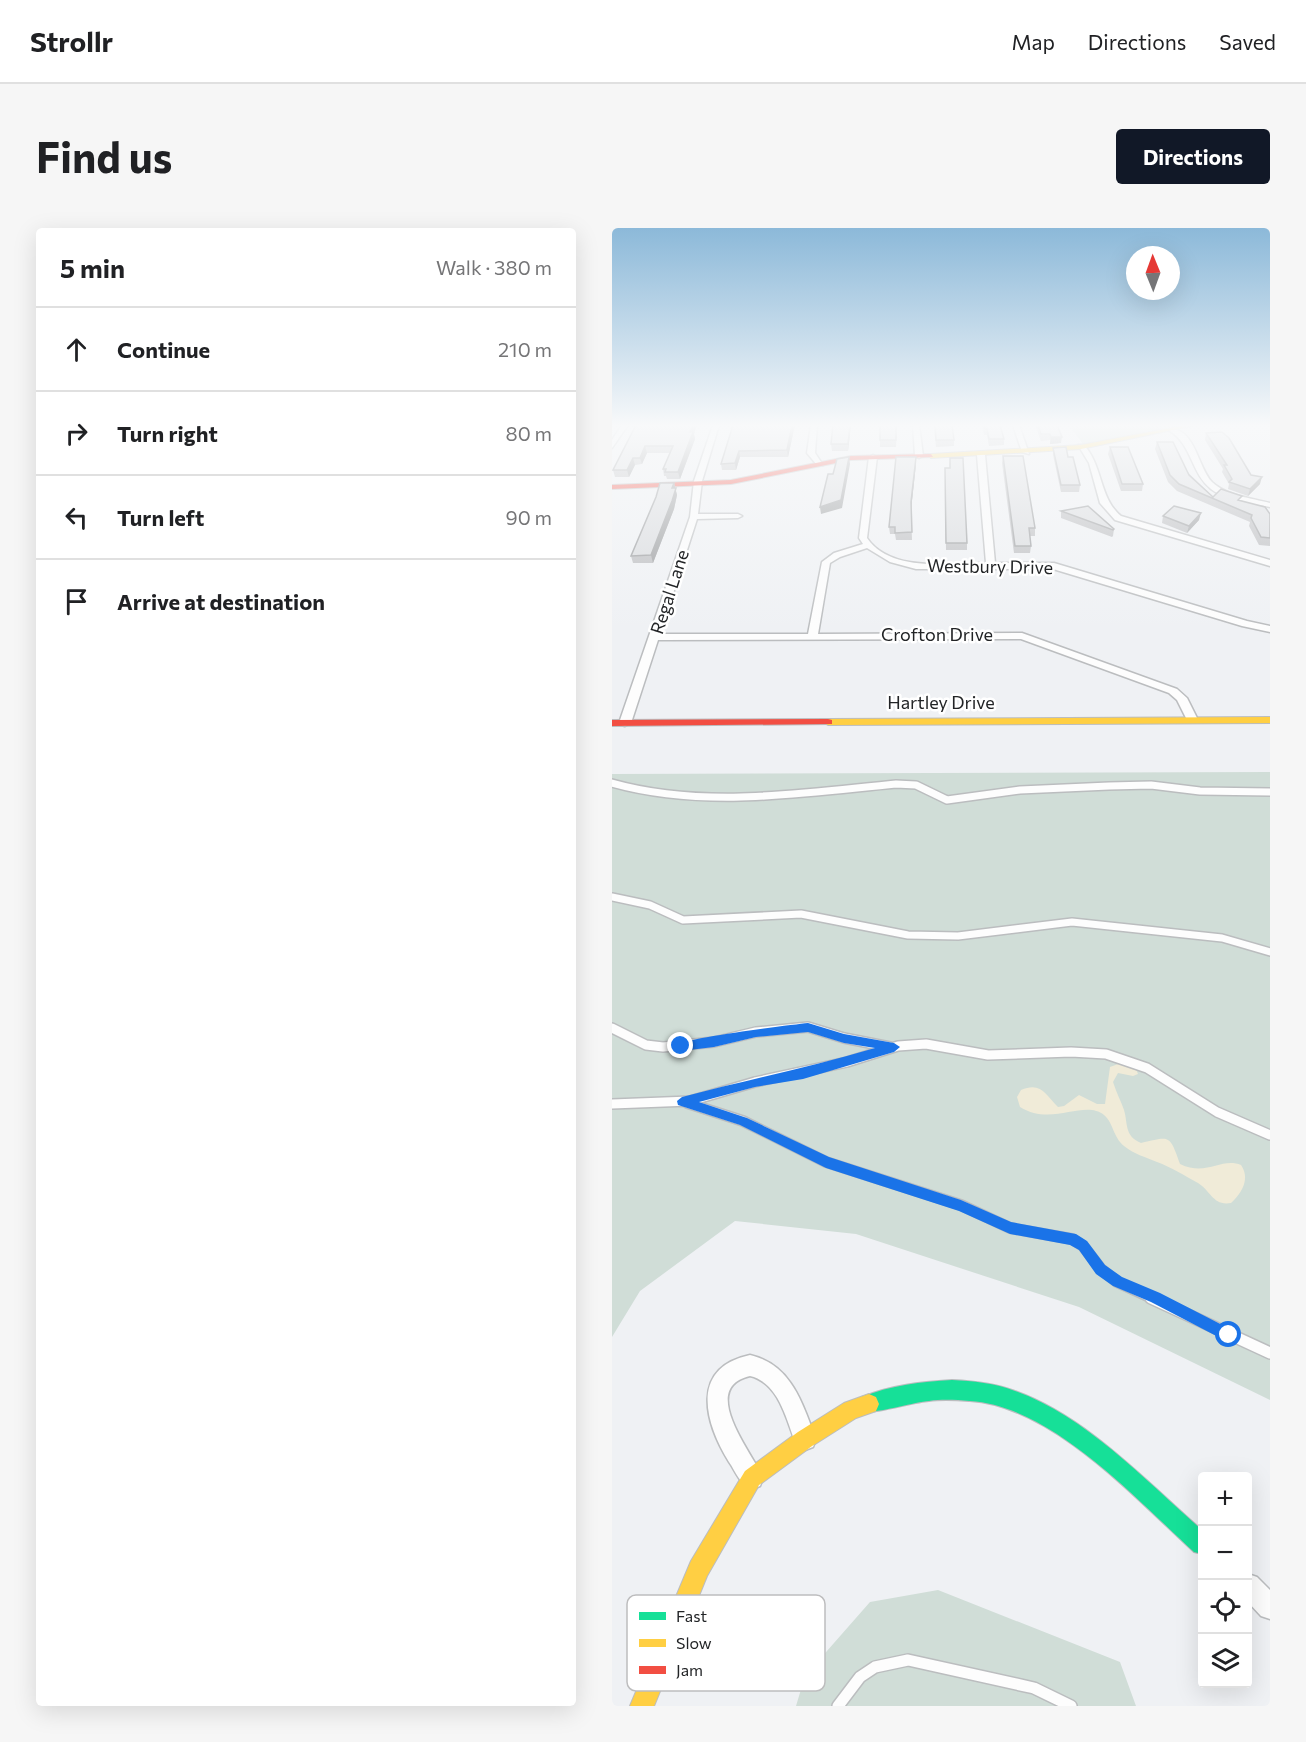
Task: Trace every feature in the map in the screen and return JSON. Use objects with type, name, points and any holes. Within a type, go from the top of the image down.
[{"type":"street","name":"Regal Lane","points":[[618,723],[655,637],[694,517],[697,494]]},
{"type":"street","points":[[813,636],[826,562],[837,555],[868,546],[863,532],[868,494]]},
{"type":"street","points":[[985,494],[991,566]]},
{"type":"street","points":[[1101,494],[1105,507],[1118,518],[1270,563]]},
{"type":"street","points":[[1228,494],[1270,505]]},
{"type":"street","points":[[694,517],[738,516]]},
{"type":"street","name":"Westbury Drive","points":[[868,546],[907,564],[1065,568],[1245,624],[1270,629]]},
{"type":"street","name":"Crofton Drive","points":[[655,637],[1022,636],[1167,688],[1182,698],[1192,720]]},
{"type":"street","name":"Hartley Drive","points":[[618,723],[1270,720]]},
{"type":"street","points":[[752,1478],[719,1421],[720,1385],[730,1373],[744,1366],[760,1367],[775,1377],[789,1399],[805,1438]]},
{"type":"street","points":[[688,1595],[699,1569],[752,1478],[805,1438],[851,1410],[899,1394],[946,1390],[992,1394],[1033,1408],[1097,1453],[1198,1540]]},
{"type":"street","points":[[1252,1590],[1270,1607]]},
{"type":"street","points":[[642,1706],[648,1691]]},
{"type":"lane","points":[[612,783],[648,793],[748,798],[896,784],[916,785],[946,800],[1011,791],[1109,786],[1151,785],[1207,792],[1270,792]]},
{"type":"lane","points":[[612,897],[650,905],[683,920],[801,914],[908,935],[958,936],[1072,922],[1094,927],[1138,928],[1222,938],[1270,952]]},
{"type":"lane","points":[[612,1028],[646,1045],[663,1047],[714,1042],[756,1032],[808,1027],[844,1038],[894,1047]]},
{"type":"lane","points":[[612,1104],[682,1101],[755,1082],[803,1074],[894,1047],[926,1044],[987,1055],[1071,1052],[1106,1054],[1147,1068],[1217,1112],[1270,1135]]},
{"type":"lane","points":[[682,1101],[743,1121],[826,1162],[961,1205],[1010,1228],[1072,1239],[1083,1246],[1101,1269],[1117,1282],[1270,1353]]},
{"type":"lane","points":[[838,1706],[860,1677],[874,1667],[908,1660],[1034,1688],[1071,1706]]},
{"type":"shaded area","points":[[1270,772],[1270,1400],[1079,1307],[856,1234],[735,1221],[640,1291],[612,1337],[612,774]]},
{"type":"shaded area","points":[[938,1590],[1120,1662],[1136,1706],[796,1706],[800,1691],[825,1691],[825,1653],[870,1602]]},
{"type":"sand","points":[[1121,1063],[1136,1069],[1138,1074],[1133,1076],[1118,1073],[1113,1082],[1132,1137],[1141,1143],[1158,1139],[1167,1140],[1173,1147],[1180,1164],[1190,1167],[1198,1169],[1227,1163],[1241,1165],[1245,1175],[1244,1185],[1231,1203],[1216,1200],[1198,1183],[1128,1149],[1120,1142],[1107,1118],[1096,1111],[1044,1114],[1020,1107],[1017,1097],[1021,1090],[1034,1087],[1046,1094],[1058,1107],[1064,1106],[1079,1095],[1097,1104],[1105,1104],[1110,1067]]},
{"type":"building","points":[[657,494],[674,494],[651,555],[631,556]]},
{"type":"building","points":[[823,494],[842,494],[841,500],[820,507]]},
{"type":"building","points":[[892,494],[912,494],[912,532],[895,533],[895,527],[889,527]]},
{"type":"building","points":[[945,494],[965,494],[967,543],[946,543]]},
{"type":"building","points":[[1008,494],[1029,494],[1035,528],[1029,528],[1031,546],[1015,546]]},
{"type":"building","points":[[1202,494],[1210,494],[1213,497],[1216,494],[1236,494],[1242,496],[1238,500],[1265,507],[1270,514],[1270,538],[1261,537],[1251,518],[1252,515]]},
{"type":"building","points":[[1088,506],[1114,529],[1061,511]]},
{"type":"building","points":[[1174,506],[1201,513],[1189,526],[1163,516]]},
{"type":"traffic: fast","points":[[869,1404],[909,1394],[952,1390],[995,1394],[1015,1400],[1034,1409],[1079,1438],[1198,1540]]},
{"type":"traffic: slow","points":[[828,722],[1270,720]]},
{"type":"traffic: slow","points":[[688,1595],[699,1569],[752,1478],[805,1439],[851,1410],[869,1404]]},
{"type":"traffic: slow","points":[[642,1706],[648,1691]]},
{"type":"traffic: jam","points":[[612,723],[828,722]]},
{"type":"route","points":[[681,1046],[714,1042],[756,1032],[808,1027],[868,1044],[894,1047],[803,1074],[755,1082],[690,1101],[682,1101],[743,1121],[792,1147],[846,1170],[961,1205],[1026,1233],[1072,1239],[1083,1246],[1101,1269],[1117,1282],[1187,1313],[1229,1335]]}]
